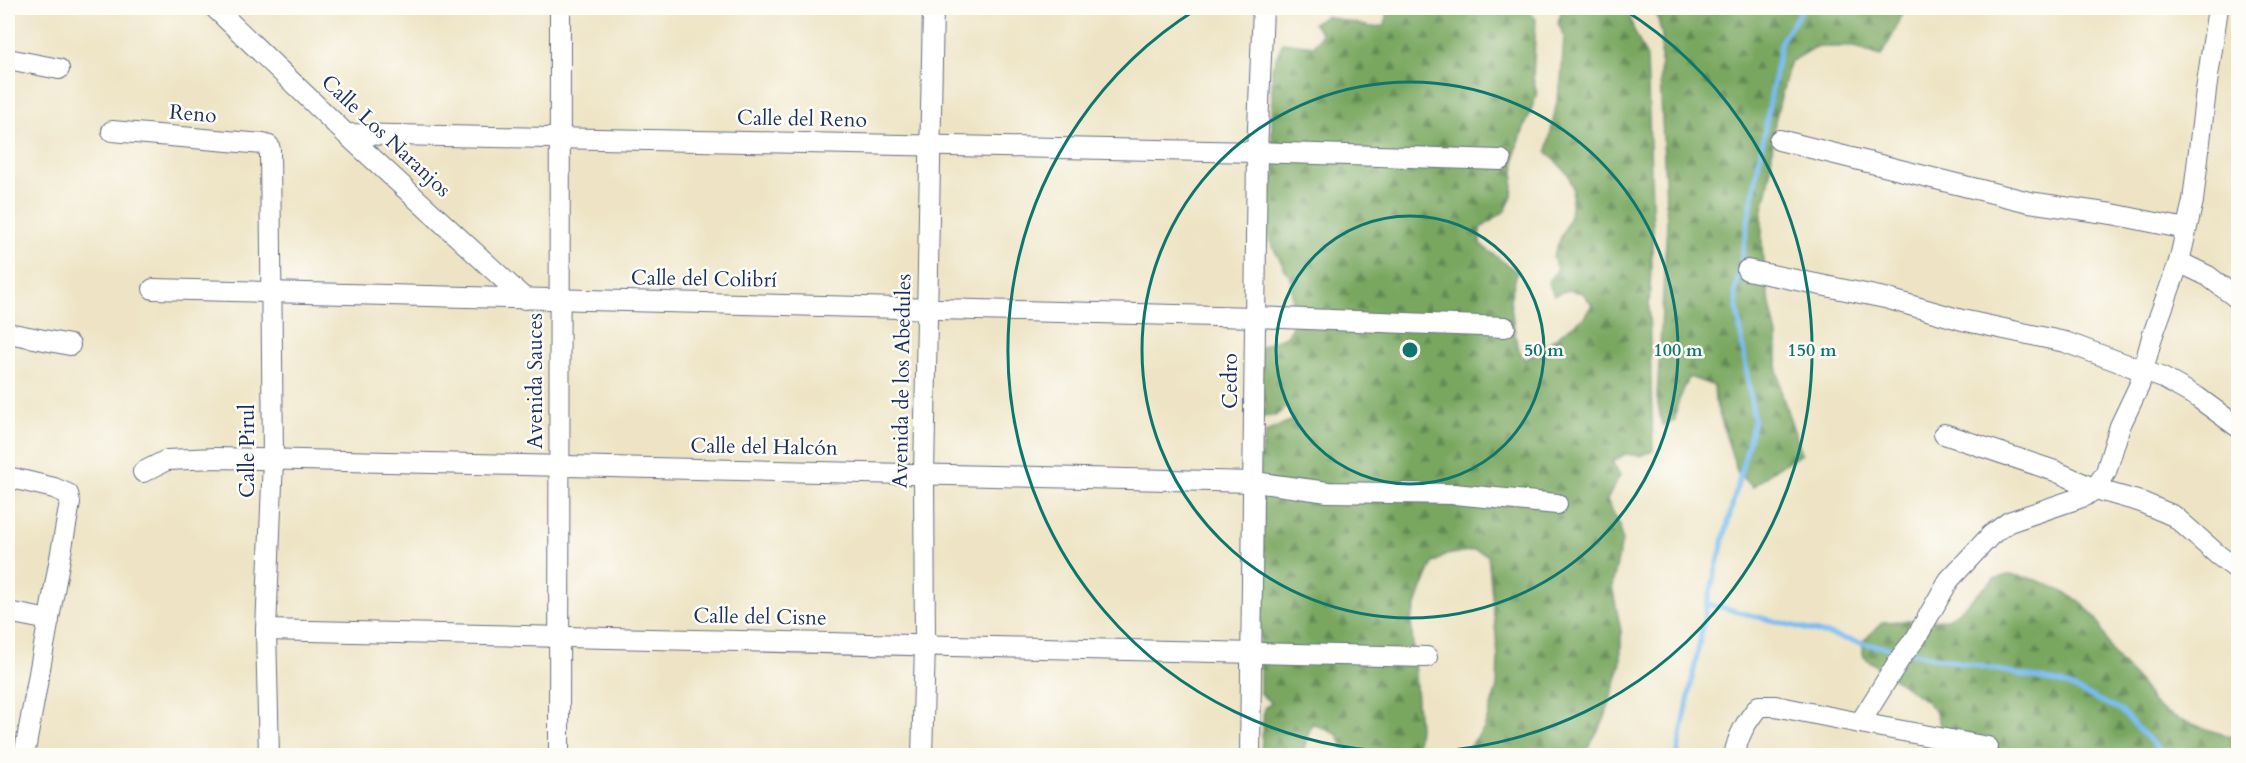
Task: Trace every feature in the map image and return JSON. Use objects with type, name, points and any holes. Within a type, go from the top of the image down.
[{"type":"street","name":"Calle Los Naranjos","points":[[215,8],[346,134],[525,299]]},
{"type":"street","name":"Avenida Sauces","points":[[559,756],[560,8]]},
{"type":"street","name":"Avenida de los Abedules","points":[[922,756],[925,645],[924,474],[933,8]]},
{"type":"street","name":"Cedro","points":[[1250,756],[1257,152],[1263,8]]},
{"type":"street","points":[[1860,723],[1901,657],[1916,638],[1949,580],[1991,536],[2009,522],[2069,503],[2096,489],[2106,472],[2120,426],[2139,386],[2152,337],[2179,262],[2197,171],[2218,8]]},
{"type":"street","points":[[8,58],[59,69]]},
{"type":"street","name":"Reno","points":[[112,131],[269,146]]},
{"type":"street","name":"Calle del Reno","points":[[346,134],[1257,152],[1501,160]]},
{"type":"street","points":[[1779,140],[2029,202],[2112,214],[2186,229]]},
{"type":"street","name":"Calle Pirul","points":[[269,146],[273,459],[266,630],[269,756]]},
{"type":"street","points":[[2179,262],[2208,276],[2238,298]]},
{"type":"street","points":[[1748,270],[1885,298],[1962,320],[2065,342],[2163,378],[2197,397],[2238,426]]},
{"type":"street","name":"Calle del Colibrí","points":[[153,290],[1255,316],[1505,327]]},
{"type":"street","points":[[8,333],[69,345]]},
{"type":"street","points":[[1944,434],[2055,471],[2096,489],[2141,502],[2174,516],[2238,570]]},
{"type":"street","name":"Calle del Halcón","points":[[143,472],[167,460],[273,459],[1254,482],[1328,492],[1454,494],[1557,504]]},
{"type":"street","points":[[8,477],[54,488],[68,494],[70,503],[49,620],[19,752]]},
{"type":"street","points":[[8,612],[49,620]]},
{"type":"street","name":"Calle del Cisne","points":[[266,630],[1427,657]]},
{"type":"street","points":[[1734,756],[1738,739],[1747,721],[1759,706],[1775,706],[1988,747]]},
{"type":"green space","points":[[1388,8],[1526,8],[1536,19],[1533,78],[1537,94],[1516,150],[1512,197],[1505,211],[1480,229],[1480,244],[1517,272],[1510,300],[1517,346],[1525,360],[1584,317],[1592,305],[1583,293],[1568,290],[1554,295],[1548,282],[1557,270],[1553,256],[1570,216],[1573,188],[1568,174],[1547,152],[1561,81],[1564,36],[1558,23],[1562,8],[1628,8],[1633,28],[1647,58],[1653,230],[1649,309],[1653,451],[1640,456],[1625,454],[1612,462],[1620,475],[1607,500],[1620,526],[1622,541],[1612,586],[1621,631],[1621,662],[1605,718],[1584,755],[1462,755],[1484,729],[1497,687],[1498,656],[1488,555],[1475,550],[1446,555],[1433,563],[1411,620],[1419,728],[1416,755],[1346,755],[1338,735],[1312,723],[1302,755],[1261,755],[1264,708],[1272,703],[1260,694],[1260,458],[1266,432],[1294,419],[1287,407],[1275,416],[1261,417],[1266,405],[1260,390],[1261,347],[1288,335],[1294,321],[1291,280],[1269,240],[1267,198],[1276,171],[1272,142],[1272,68],[1283,42],[1314,46],[1322,34],[1313,23],[1326,16],[1370,27],[1385,26]]},
{"type":"green space","points":[[1655,8],[1904,8],[1895,31],[1881,56],[1854,47],[1816,47],[1790,62],[1775,121],[1769,183],[1762,213],[1762,244],[1764,277],[1777,336],[1777,365],[1782,395],[1802,454],[1778,467],[1753,487],[1738,474],[1715,401],[1714,386],[1689,377],[1677,405],[1675,420],[1662,426],[1657,398],[1667,223],[1660,78],[1662,35]]},
{"type":"green space","points":[[2008,575],[2043,582],[2087,608],[2100,625],[2113,653],[2142,686],[2153,703],[2169,714],[2194,725],[2238,737],[2238,755],[1950,755],[1936,713],[1927,702],[1864,657],[1861,643],[1883,622],[1947,619],[1994,579]]},
{"type":"waterway","points":[[1677,756],[1707,604],[1754,421],[1735,294],[1781,41],[1803,8]]},
{"type":"waterway","points":[[1707,604],[1861,643],[1901,650]]},
{"type":"waterway","points":[[1910,652],[2062,683],[2120,710],[2165,756]]}]
